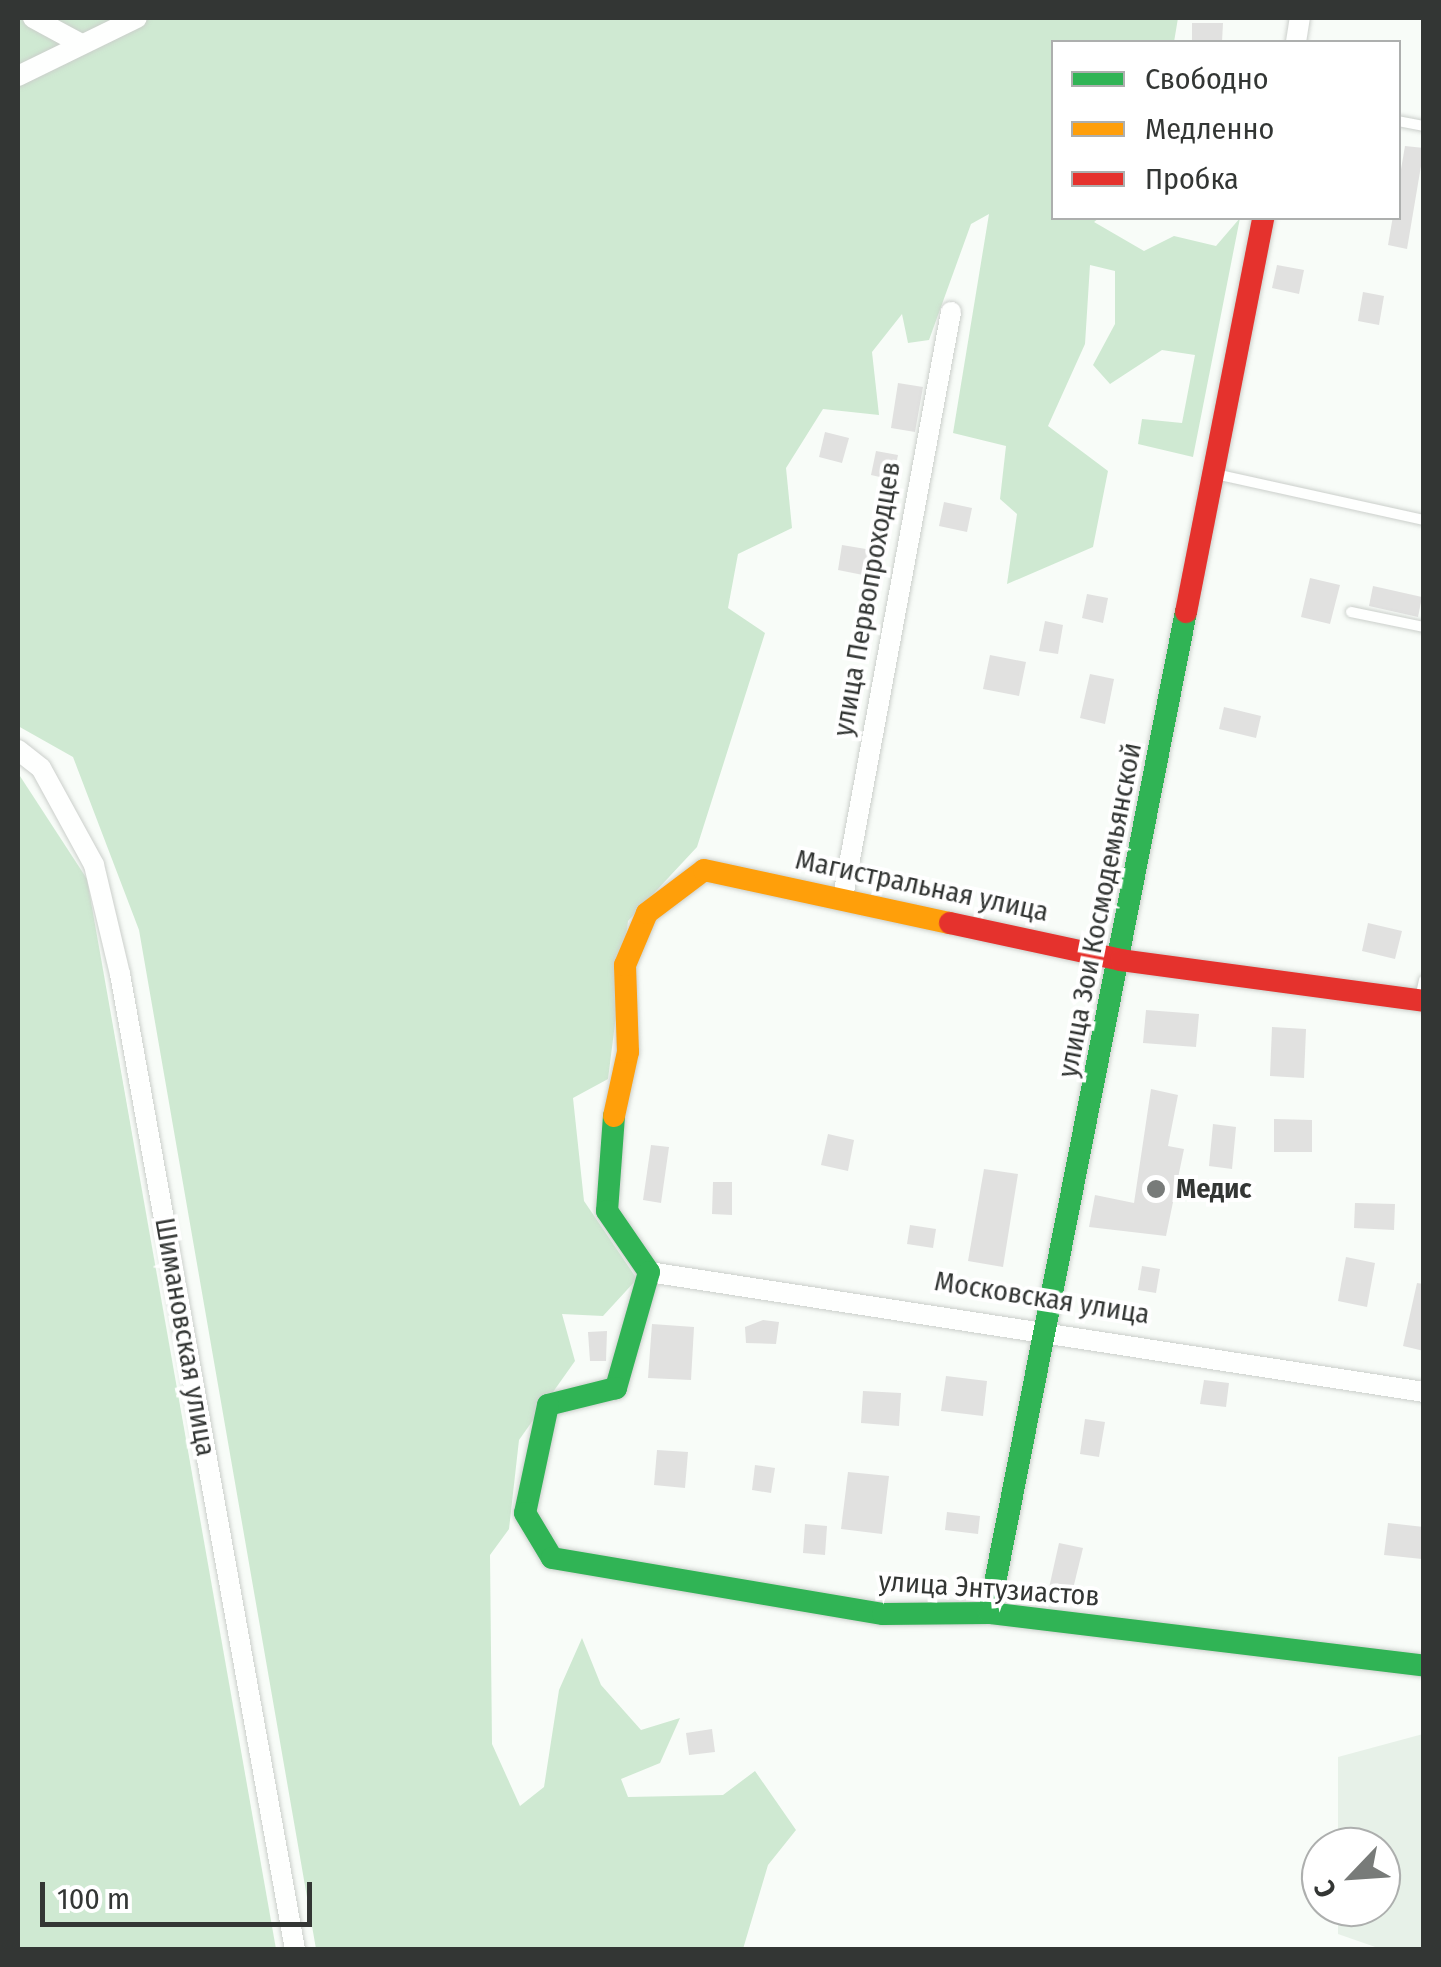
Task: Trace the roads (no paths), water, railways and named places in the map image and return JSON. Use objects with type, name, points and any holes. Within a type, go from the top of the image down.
[{"type":"street","points":[[33,18],[81,44]]},
{"type":"street","points":[[18,76],[137,18]]},
{"type":"street","name":"улица Зои Космодемьянской","points":[[990,1614],[1264,220]]},
{"type":"street","name":"улица Первопроходцев","points":[[843,898],[951,312]]},
{"type":"street","name":"Шимановская улица","points":[[18,750],[41,768],[94,865],[120,974],[295,1950]]},
{"type":"street","name":"Магистральная улица","points":[[650,1272],[607,1211],[604,1166],[628,1052],[625,965],[647,913],[704,870],[1121,960],[1422,994]]},
{"type":"street","name":"Московская улица","points":[[650,1272],[1048,1328],[1424,1392]]},
{"type":"street","name":"улица Энтузиастов","points":[[650,1272],[616,1388],[548,1405],[525,1514],[552,1558],[883,1614],[990,1614],[1424,1666]]},
{"type":"lane","points":[[1214,474],[1424,520]]},
{"type":"lane","points":[[1351,612],[1424,627]]},
{"type":"place","name":"Медис","points":[[1156,1189]]}]
